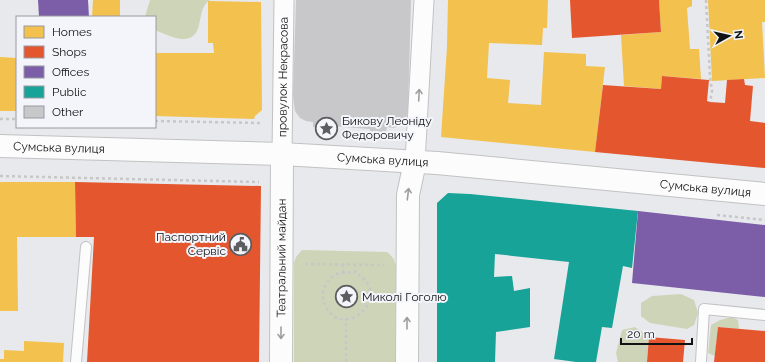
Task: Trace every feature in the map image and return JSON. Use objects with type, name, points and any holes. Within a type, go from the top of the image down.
[{"type":"main road","name":"Сумська вулиця","points":[[0,146],[282,154],[415,162],[765,194]]},
{"type":"main road","name":"Театральний майдан","points":[[281,362],[282,154]]},
{"type":"main road","points":[[407,362],[408,195],[415,162]]},
{"type":"street","name":"провулок Некрасова","points":[[282,154],[284,0]]},
{"type":"street","points":[[415,162],[424,0]]},
{"type":"lane","points":[[76,362],[86,247]]},
{"type":"lane","points":[[701,362],[704,309],[765,315]]},
{"type":"path","points":[[706,0],[712,91],[710,102]]},
{"type":"path","points":[[0,119],[16,119]]},
{"type":"path","points":[[0,176],[261,182],[282,189]]},
{"type":"path","points":[[304,264],[368,265]]},
{"type":"path","points":[[343,264],[343,272]]},
{"type":"path","points":[[355,264],[355,273]]},
{"type":"path","points":[[343,272],[355,273],[361,276],[370,291],[369,304],[361,314],[346,319],[336,317],[328,311],[322,296],[328,281],[337,274],[343,272]]},
{"type":"path","points":[[346,319],[346,362]]},
{"type":"green space","points":[[150,0],[210,0],[205,4],[196,33],[185,39],[170,36],[156,30],[156,16],[145,16]]},
{"type":"green space","points":[[302,250],[387,252],[392,257],[396,268],[395,362],[294,362],[294,263],[296,257]]},
{"type":"green space","points":[[681,294],[694,300],[698,313],[694,325],[687,329],[650,323],[641,316],[641,303],[652,296]]},
{"type":"green space","points":[[732,317],[738,320],[739,329],[718,327],[715,356],[708,353],[711,325],[720,320]]},
{"type":"green space","points":[[635,327],[649,337],[647,362],[618,362],[616,353],[622,330]]},
{"type":"building: Homes","points":[[93,0],[120,0],[120,16],[92,16]]},
{"type":"building: Homes","points":[[448,0],[548,0],[547,28],[543,28],[542,45],[489,43],[487,78],[510,80],[508,103],[541,105],[544,52],[586,54],[586,66],[605,67],[595,152],[441,137],[447,47]]},
{"type":"building: Homes","points":[[659,0],[692,0],[692,6],[687,8],[690,49],[699,49],[701,79],[662,76],[661,89],[624,86],[621,35],[661,32]]},
{"type":"building: Homes","points":[[708,0],[765,0],[765,22],[762,22],[765,78],[712,81]]},
{"type":"building: Homes","points":[[208,1],[261,2],[262,110],[255,116],[254,119],[156,116],[156,53],[214,53],[213,43],[208,43]]},
{"type":"building: Homes","points":[[0,57],[16,58],[16,111],[0,111]]},
{"type":"building: Homes","points":[[0,182],[75,182],[76,237],[17,237],[18,311],[0,311]]},
{"type":"building: Homes","points":[[24,341],[64,343],[63,362],[0,362],[0,359],[4,359],[4,350],[24,351]]},
{"type":"building: Shops","points":[[570,0],[659,0],[661,32],[572,38]]},
{"type":"building: Shops","points":[[662,76],[709,80],[707,101],[710,102],[725,103],[727,80],[744,79],[745,85],[753,86],[750,121],[765,123],[765,168],[595,152],[603,85],[661,89]]},
{"type":"building: Shops","points":[[75,182],[261,186],[259,362],[87,362],[94,237],[76,237]]},
{"type":"building: Shops","points":[[718,327],[765,331],[765,362],[714,362]]},
{"type":"building: Shops","points":[[649,337],[685,340],[683,362],[647,362]]},
{"type":"building: Offices","points":[[38,0],[88,0],[89,16],[39,16]]},
{"type":"building: Offices","points":[[638,211],[765,225],[765,297],[632,283]]},
{"type":"building: Public","points":[[448,193],[638,211],[632,268],[623,266],[612,328],[602,327],[596,362],[576,362],[554,359],[569,262],[495,254],[494,277],[512,276],[514,291],[530,288],[530,327],[496,332],[495,362],[437,362],[437,203]]},
{"type":"building: Other","points":[[296,0],[411,0],[408,110],[406,119],[401,124],[394,128],[387,127],[386,132],[370,131],[370,129],[332,126],[332,128],[313,127],[313,122],[300,118],[295,111],[293,95]]},
{"type":"place","name":"Бикову Леоніду Федоровичу","points":[[327,128]]},
{"type":"place","name":"Паспортний Сервіс","points":[[241,244]]},
{"type":"place","name":"Миколі Гоголю","points":[[347,297]]}]
